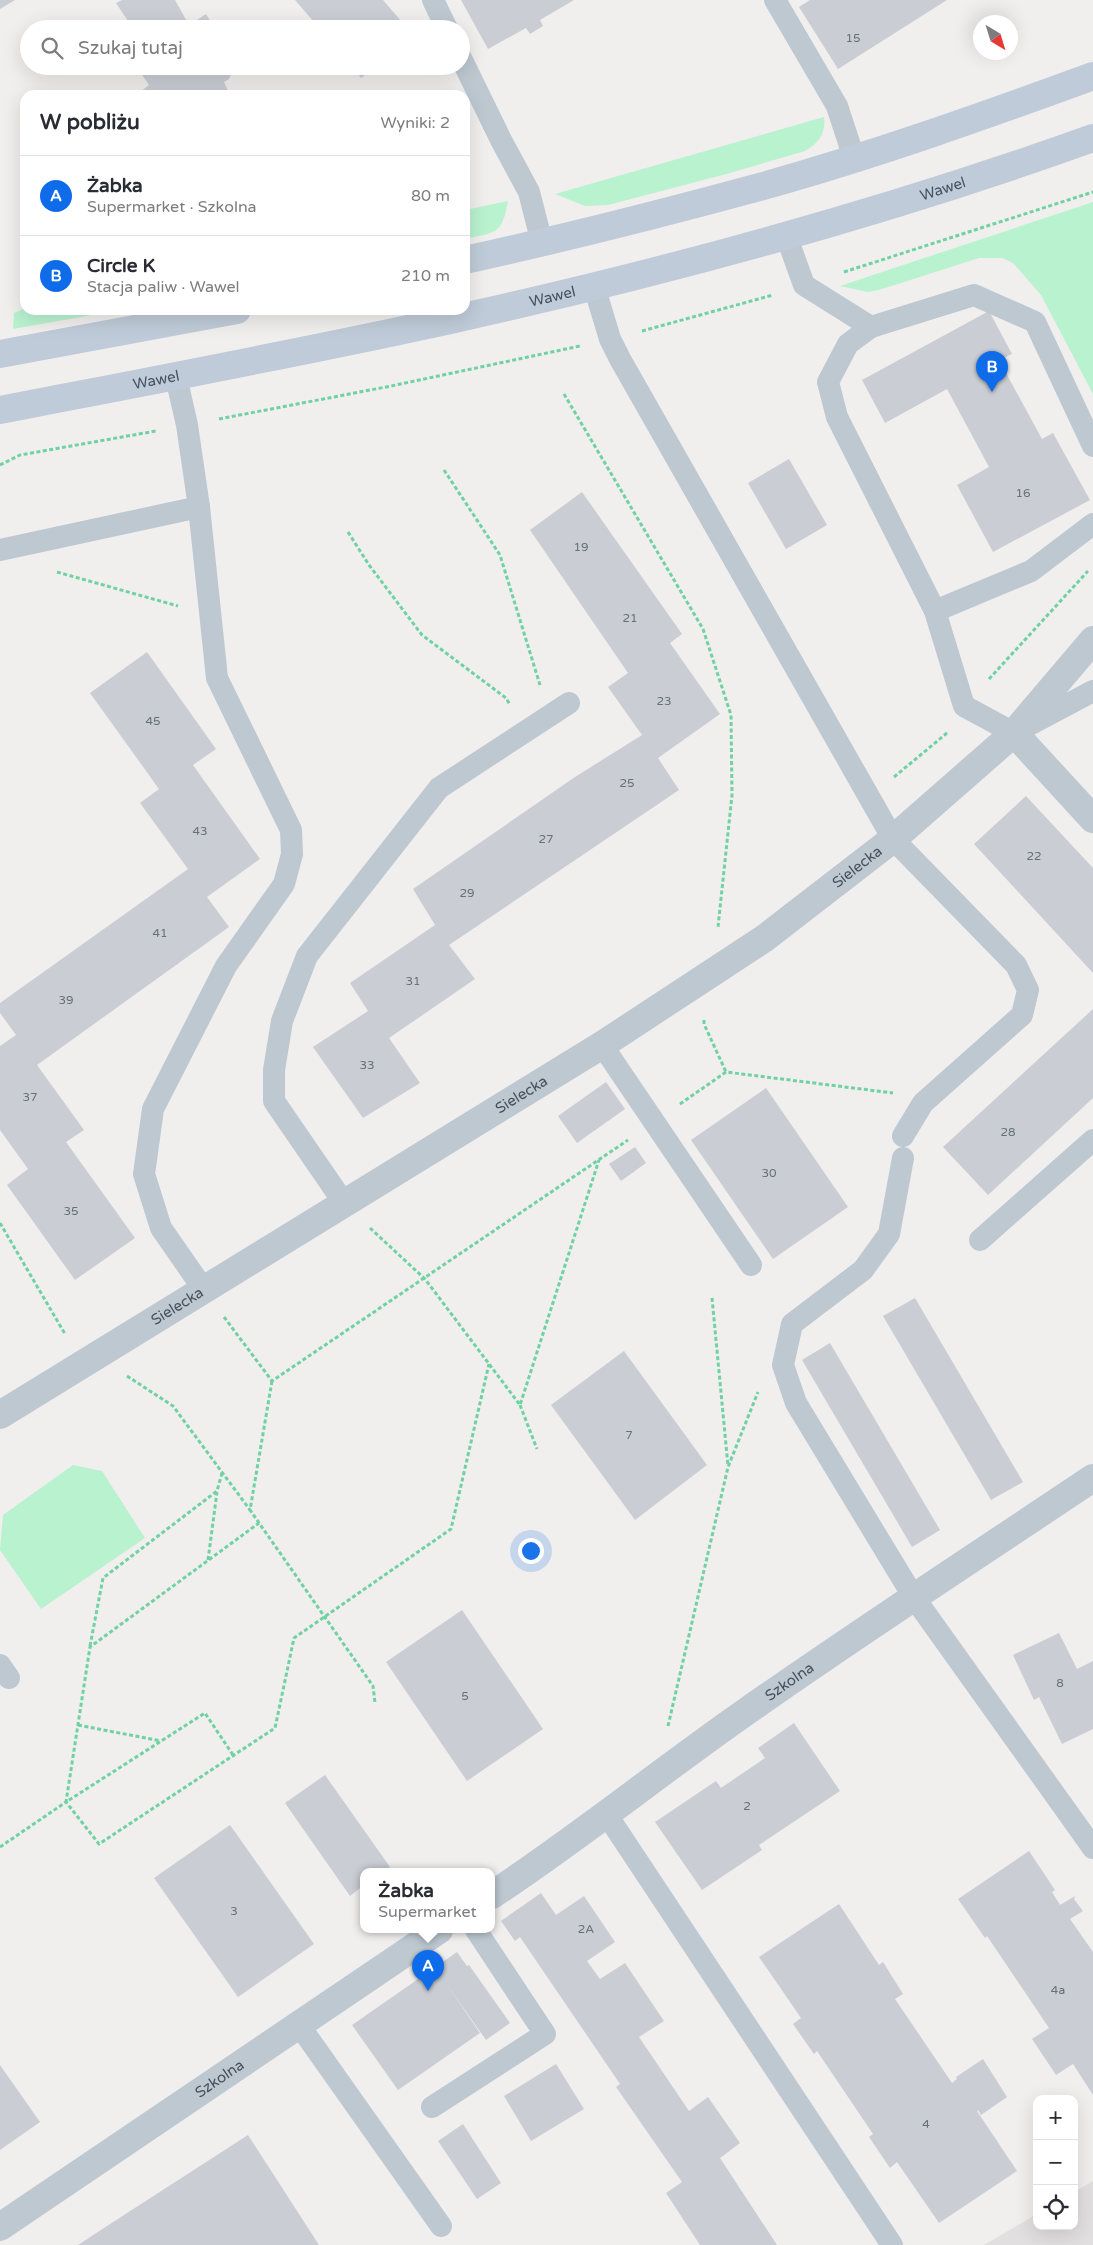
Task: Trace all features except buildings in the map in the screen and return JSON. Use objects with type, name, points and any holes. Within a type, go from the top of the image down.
[{"type":"street","points":[[470,259],[542,243],[763,186],[854,158],[1093,76]]},
{"type":"street","name":"Wawel","points":[[0,410],[176,377],[450,320],[594,286],[786,235],[923,195],[1093,138]]},
{"type":"street","points":[[0,354],[210,315]]},
{"type":"street","name":"Sielecka","points":[[0,1415],[602,1046],[765,938],[893,839],[1014,733],[1093,640]]},
{"type":"street","points":[[1014,733],[1093,819]]},
{"type":"street","name":"Szkolna","points":[[495,1893],[607,1815],[739,1716],[913,1596],[1093,1478]]},
{"type":"street","name":"Szkolna","points":[[0,2227],[435,1933]]},
{"type":"lane","points":[[433,0],[443,20]]},
{"type":"lane","points":[[775,0],[837,106],[854,158]]},
{"type":"lane","points":[[469,75],[529,192],[542,243]]},
{"type":"lane","points":[[786,235],[804,285],[871,327]]},
{"type":"lane","points":[[594,286],[610,339],[893,839],[1016,965],[1028,990],[1022,1015],[923,1103],[903,1136]]},
{"type":"lane","points":[[1093,446],[1035,322],[974,295],[871,327],[848,344],[828,382],[840,426],[935,611],[964,706],[1014,733],[1093,691]]},
{"type":"lane","points":[[176,377],[187,426],[199,507],[217,678],[291,830],[292,854],[284,884],[226,966],[153,1109],[144,1174],[161,1228],[204,1290]]},
{"type":"lane","points":[[0,550],[199,507]]},
{"type":"lane","points":[[935,611],[1032,571],[1093,524]]},
{"type":"lane","points":[[344,1203],[274,1101],[274,1070],[282,1021],[307,956],[438,788],[570,703]]},
{"type":"lane","points":[[602,1046],[751,1265]]},
{"type":"lane","points":[[980,1240],[1093,1140]]},
{"type":"lane","points":[[902,1158],[889,1234],[863,1270],[792,1324],[783,1365],[796,1403],[913,1596],[1093,1848]]},
{"type":"lane","points":[[607,1815],[892,2245]]},
{"type":"lane","points":[[432,2107],[545,2034],[478,1933]]},
{"type":"lane","points":[[299,2026],[441,2226]]},
{"type":"path","points":[[0,465],[20,456],[391,386],[610,339],[691,319],[804,285],[1093,192]]},
{"type":"path","points":[[564,394],[703,629],[731,715],[732,795],[723,892],[704,1024],[726,1072]]},
{"type":"path","points":[[444,470],[500,555],[550,717]]},
{"type":"path","points":[[348,532],[369,565],[422,635],[506,698],[527,731]]},
{"type":"path","points":[[48,569],[210,615]]},
{"type":"path","points":[[272,1381],[425,1279],[726,1072],[910,1095],[923,1103]]},
{"type":"path","points":[[520,1405],[599,1160]]},
{"type":"path","points":[[344,1203],[425,1279],[520,1405],[537,1449]]},
{"type":"path","points":[[204,1290],[272,1381],[250,1510],[373,1686],[375,1703]]},
{"type":"path","points":[[712,1298],[728,1467]]},
{"type":"path","points":[[217,1491],[103,1578],[90,1647],[66,1802],[98,1844],[275,1728],[294,1638],[450,1529],[489,1364]]},
{"type":"path","points":[[667,1731],[728,1467],[764,1379],[783,1365]]},
{"type":"path","points":[[208,1560],[217,1491],[222,1472]]},
{"type":"path","points":[[90,1647],[259,1523]]},
{"type":"path","points":[[0,1847],[66,1802],[205,1714],[233,1755]]},
{"type":"path","points":[[78,1725],[162,1741]]},
{"type":"shaded area","points":[[1093,2181],[1093,2245],[984,2245],[1033,2216],[1033,2230],[1078,2230],[1078,2190]]},
{"type":"green space","points":[[824,117],[823,133],[814,145],[805,151],[730,173],[608,205],[585,206],[555,194]]},
{"type":"green space","points":[[508,201],[503,220],[496,230],[470,238],[470,209]]},
{"type":"green space","points":[[1093,202],[1093,394],[1041,295],[1014,264],[1003,258],[979,258],[868,292],[840,286]]},
{"type":"green space","points":[[20,310],[20,315],[92,315],[13,329],[14,313]]},
{"type":"green space","points":[[73,1465],[102,1471],[145,1538],[41,1609],[0,1550],[3,1515]]},
{"type":"place","name":"Circle K","points":[[992,392]]},
{"type":"place","name":"Żabka","points":[[428,1991]]}]
